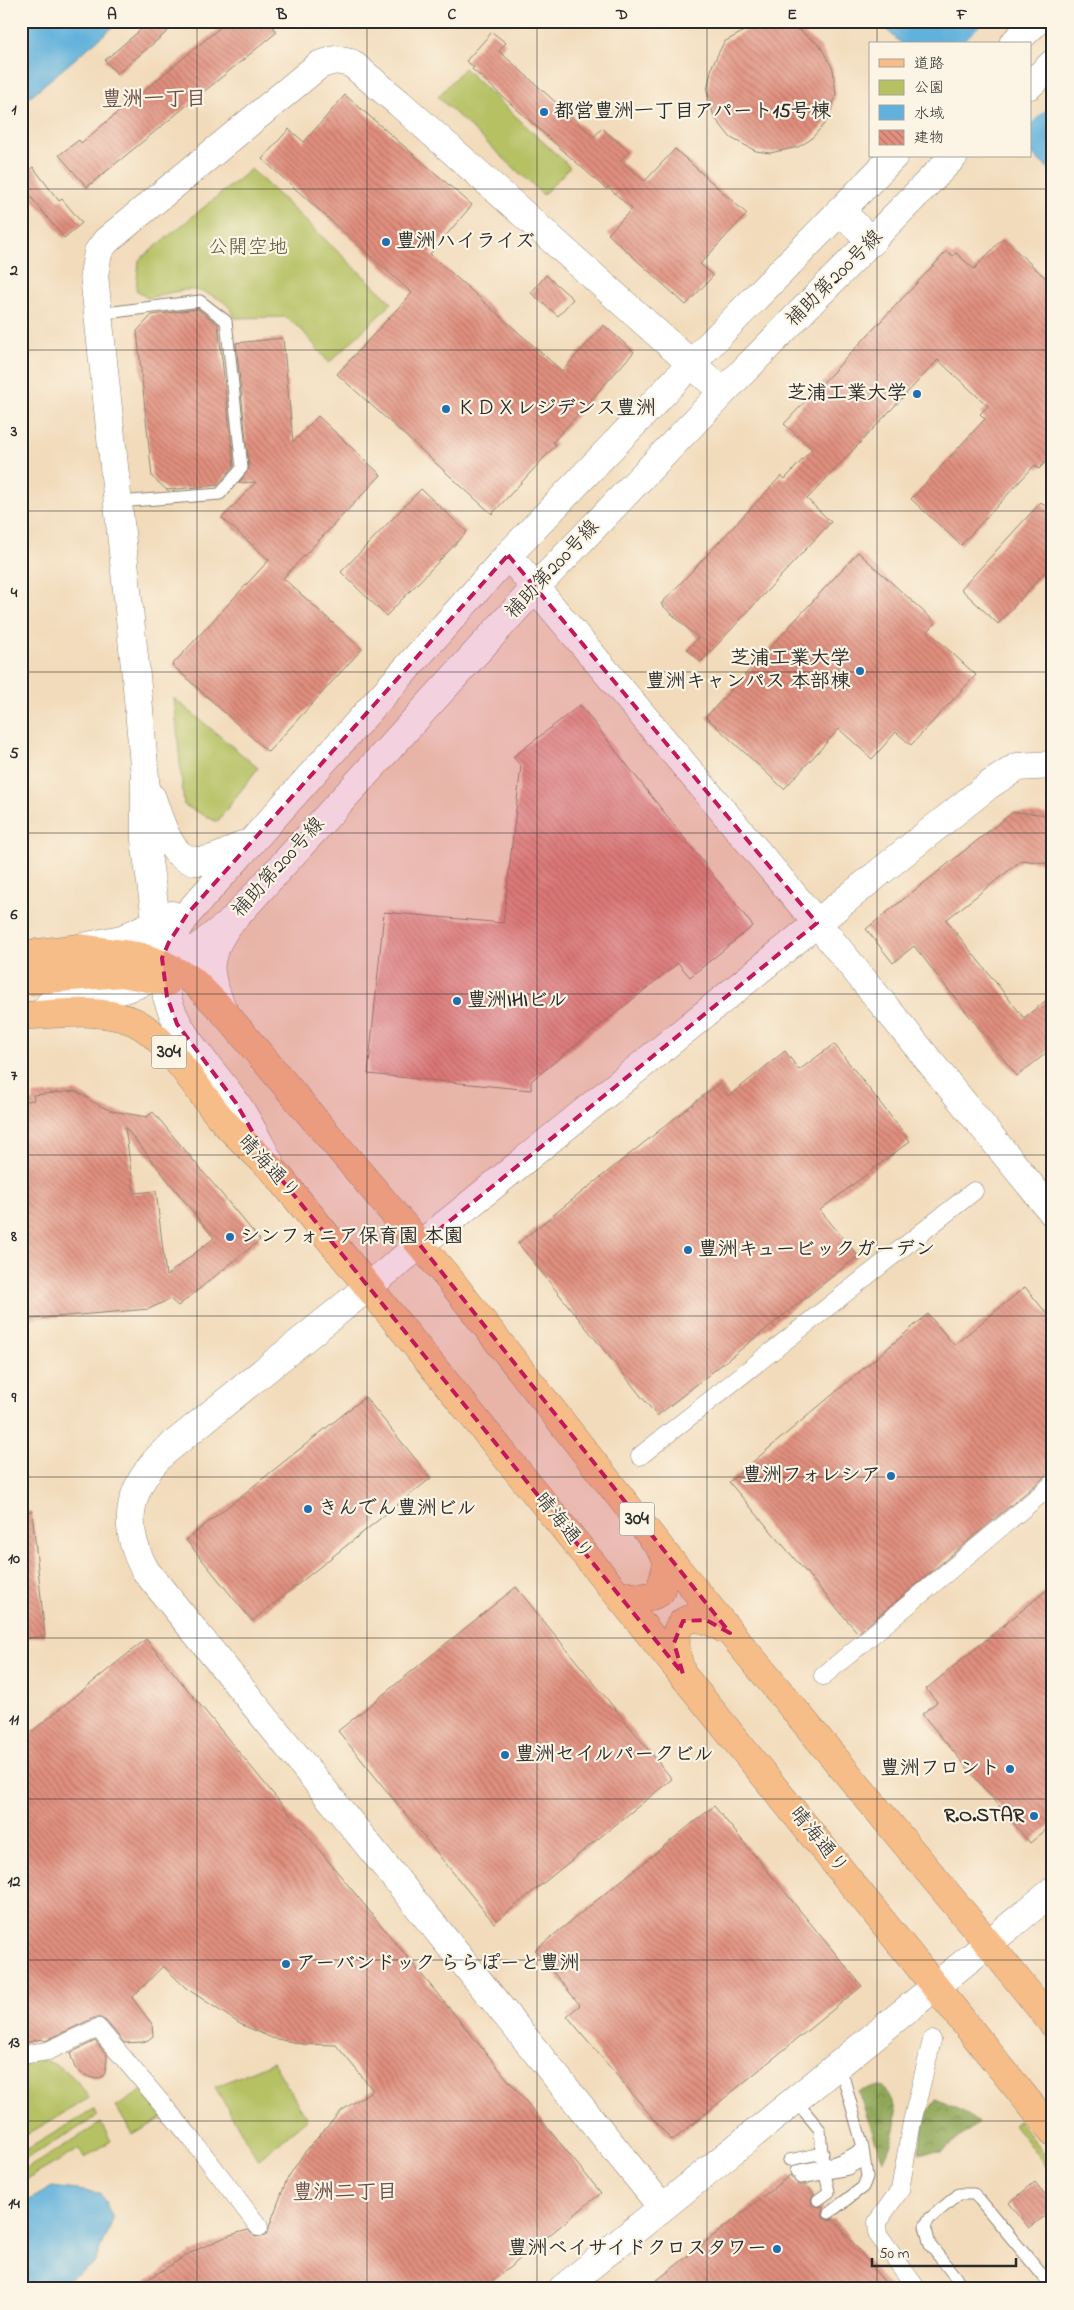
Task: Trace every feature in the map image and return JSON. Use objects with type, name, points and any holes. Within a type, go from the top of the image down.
[{"type":"main road","name":"304","points":[[21,955],[80,948],[138,956],[163,970],[192,980],[224,1012],[420,1245],[661,1549],[1053,2024]]},
{"type":"main road","name":"304","points":[[21,980],[163,970]]},
{"type":"main road","name":"晴海通り","points":[[21,1014],[96,1013],[132,1020],[144,1026],[166,1049],[220,1117],[276,1173],[1053,2132]]},
{"type":"main road","points":[[617,1593],[642,1598],[652,1597],[660,1592],[668,1560],[661,1549]]},
{"type":"main road","points":[[683,1674],[674,1643],[679,1625],[683,1621],[689,1618],[706,1620],[730,1633]]},
{"type":"street","points":[[1015,42],[1037,21]]},
{"type":"street","points":[[276,1173],[236,1103],[177,1024],[172,1014],[163,970],[144,840],[145,777],[98,314],[95,262],[98,252],[106,241],[319,65],[335,60],[351,63],[368,75],[723,392]]},
{"type":"street","points":[[1032,82],[1053,64]]},
{"type":"street","name":"補助第200号線","points":[[163,970],[176,931],[188,913],[508,555],[892,158]]},
{"type":"street","name":"補助第200号線","points":[[224,1012],[216,995],[210,970],[210,958],[214,945],[228,924],[536,587],[723,392],[872,242],[952,158]]},
{"type":"street","points":[[840,210],[872,242]]},
{"type":"street","points":[[508,555],[817,923],[1053,1212]]},
{"type":"street","points":[[662,2207],[145,1570],[135,1552],[130,1526],[132,1503],[144,1473],[153,1463],[368,1286],[989,785],[1017,767],[1053,765]]},
{"type":"street","points":[[145,777],[165,837],[178,854],[190,860],[208,862],[225,856],[255,838]]},
{"type":"street","points":[[80,948],[122,939],[156,924],[202,899]]},
{"type":"street","points":[[21,1014],[123,990],[163,970],[228,924]]},
{"type":"street","points":[[640,1456],[974,1191]]},
{"type":"street","points":[[823,1676],[1053,1484]]},
{"type":"street","points":[[562,2289],[794,2099],[1053,1891]]},
{"type":"street","points":[[21,2055],[48,2051],[98,2028],[192,2138],[259,2227]]},
{"type":"street","points":[[917,2289],[878,2235],[877,2222],[900,2190],[912,2122],[932,2040]]},
{"type":"lane","points":[[98,314],[200,301],[226,321],[242,468],[220,494],[118,502]]},
{"type":"lane","points":[[829,2213],[863,2187],[867,2177],[863,2147],[839,2064]]},
{"type":"lane","points":[[794,2099],[820,2130],[829,2192],[818,2200]]},
{"type":"lane","points":[[789,2160],[848,2169],[858,2162],[863,2147]]},
{"type":"lane","points":[[799,2175],[824,2164]]},
{"type":"lane","points":[[965,2289],[930,2245],[925,2226],[928,2219],[959,2194],[966,2192],[974,2194],[980,2200],[1053,2288]]},
{"type":"highlighted area","points":[[508,555],[817,923],[420,1245],[730,1633],[706,1620],[683,1621],[674,1643],[683,1674],[276,1173],[236,1103],[177,1024],[167,997],[162,958],[169,942],[188,913]]},
{"type":"green space","points":[[464,68],[570,167],[543,195],[438,97]]},
{"type":"green space","name":"公開空地","points":[[251,169],[392,303],[329,363],[302,330],[285,317],[235,318],[233,312],[225,303],[207,293],[195,290],[178,291],[147,298],[136,290],[139,260]]},
{"type":"green space","points":[[174,698],[258,768],[217,822],[184,805]]},
{"type":"green space","points":[[36,2059],[53,2064],[67,2072],[89,2098],[21,2138],[21,2074],[25,2063]]},
{"type":"green space","points":[[273,2062],[307,2119],[258,2160],[215,2087]]},
{"type":"green space","points":[[883,2086],[894,2106],[896,2124],[892,2141],[883,2162],[858,2091]]},
{"type":"green space","points":[[143,2090],[164,2117],[133,2135],[116,2107]]},
{"type":"green space","points":[[936,2099],[964,2112],[978,2123],[942,2152],[919,2153],[924,2118]]},
{"type":"green space","points":[[94,2109],[98,2116],[21,2162],[21,2153]]},
{"type":"green space","points":[[1018,2121],[1053,2165],[1053,2175],[1013,2124]]},
{"type":"green space","points":[[101,2123],[111,2141],[84,2158],[79,2149],[21,2183],[21,2172]]},
{"type":"water","points":[[21,21],[120,21],[21,104]]},
{"type":"water","points":[[877,21],[1053,21],[1053,172],[1032,155],[1032,42],[900,42]]},
{"type":"water","points":[[52,2187],[100,2193],[113,2217],[94,2264],[52,2289],[21,2289],[21,2205]]},
{"type":"pier","points":[[985,21],[1053,21],[1053,103],[1032,122],[1032,42],[963,42]]},
{"type":"building","points":[[151,21],[180,21],[117,74],[105,60]]},
{"type":"building","points":[[228,21],[268,21],[277,32],[87,187],[59,155],[79,140],[81,143]]},
{"type":"building","points":[[774,25],[799,30],[820,46],[833,69],[836,95],[828,120],[810,140],[798,147],[770,153],[756,151],[731,138],[714,117],[707,91],[712,66],[724,42],[748,29]]},
{"type":"building","points":[[492,32],[506,43],[499,51],[594,137],[602,128],[629,151],[620,161],[645,181],[675,149],[747,214],[700,264],[713,276],[686,305],[608,234],[632,209],[608,187],[606,189],[472,69],[474,67],[466,61]]},
{"type":"building","points":[[345,95],[472,205],[430,254],[562,371],[604,325],[634,352],[553,442],[556,445],[492,514],[337,374],[412,293],[262,159],[289,129],[304,142]]},
{"type":"building","points":[[33,167],[59,201],[62,199],[82,223],[64,238],[21,185],[21,176]]},
{"type":"building","points":[[1003,238],[1053,285],[1053,454],[1039,469],[1035,465],[961,545],[911,499],[985,419],[980,414],[988,406],[938,360],[807,499],[831,522],[701,662],[687,649],[698,638],[661,604],[781,476],[785,479],[812,449],[784,424],[947,251],[953,256],[956,253],[974,269]]},
{"type":"building","points":[[546,275],[573,299],[558,316],[531,293]]},
{"type":"building","points":[[198,309],[218,324],[234,466],[218,485],[167,490],[152,477],[137,331],[152,315]]},
{"type":"building","points":[[283,338],[293,442],[318,416],[381,475],[283,578],[362,649],[268,752],[172,665],[269,560],[222,518],[256,482],[239,483],[249,468],[236,343]]},
{"type":"building","points":[[421,489],[467,532],[386,616],[341,572]]},
{"type":"building","points":[[1041,502],[1053,514],[1053,563],[998,624],[961,589]]},
{"type":"building","name":"芝浦工業大学 豊洲キャンパス 本部棟","points":[[858,552],[936,623],[928,631],[976,675],[911,745],[896,732],[872,759],[839,729],[784,789],[706,717]]},
{"type":"building","points":[[580,705],[753,926],[690,977],[678,963],[531,1081],[531,1090],[368,1074],[384,912],[503,923],[521,766],[513,757]]},
{"type":"building","points":[[1013,812],[1053,815],[1053,864],[1022,860],[946,920],[1024,1018],[1053,995],[1053,1048],[1017,1076],[914,946],[893,963],[866,929]]},
{"type":"building","name":"豊洲キュービックガーデン","points":[[834,1044],[910,1141],[820,1210],[858,1256],[657,1416],[518,1243],[719,1083],[729,1096],[785,1051],[799,1070]]},
{"type":"building","points":[[76,1091],[112,1111],[147,1117],[153,1112],[260,1240],[178,1306],[170,1299],[149,1309],[21,1320],[21,1102],[34,1100],[33,1095]],"holes":[[[125,1127],[214,1238],[166,1276],[156,1191],[134,1193]]]},
{"type":"building","name":"豊洲フォレシア","points":[[1025,1287],[1053,1321],[1053,1470],[858,1633],[729,1482],[928,1314],[954,1345]]},
{"type":"building","name":"きんでん豊洲ビル","points":[[365,1397],[431,1478],[252,1621],[186,1540]]},
{"type":"building","points":[[32,1511],[45,1636],[21,1639],[21,1512]]},
{"type":"building","name":"豊洲フロント","points":[[1053,1585],[1053,1824],[1030,1843],[922,1714],[937,1702],[926,1689]]},
{"type":"building","name":"豊洲セイルパークビル","points":[[516,1587],[672,1779],[494,1923],[338,1731]]},
{"type":"building","name":"アーバンドック ららぽーと豊洲","points":[[146,1639],[601,2193],[483,2289],[132,2289],[192,2252],[230,2235],[248,2230],[255,2237],[266,2235],[287,2179],[304,2153],[341,2111],[373,2090],[336,2045],[303,2044],[272,2038],[240,2024],[186,1988],[163,1966],[132,1998],[152,2024],[153,2036],[148,2040],[124,2043],[106,2021],[94,2018],[45,2041],[41,2039],[21,2044],[21,1723],[30,1733]]},
{"type":"building","points":[[714,1806],[862,1986],[672,2141],[567,2016],[580,2005],[535,1950]]},
{"type":"building","points":[[95,2041],[107,2055],[105,2073],[102,2077],[96,2079],[82,2074],[75,2068],[70,2053]]},
{"type":"building","name":"豊洲ベイサイドクロスタワー","points":[[790,2175],[798,2185],[806,2185],[814,2194],[811,2200],[812,2205],[823,2206],[823,2218],[834,2219],[890,2289],[646,2289]]},
{"type":"building","points":[[1035,2182],[1053,2204],[1053,2210],[1029,2228],[1009,2203]]},
{"type":"place","name":"都営豊洲一丁目アパート15号棟","points":[[544,112]]},
{"type":"place","name":"豊洲ハイライズ","points":[[386,242]]},
{"type":"place","name":"芝浦工業大学","points":[[917,394]]},
{"type":"place","name":"ＫＤＸレジデンス豊洲","points":[[446,409]]},
{"type":"place","name":"芝浦工業大学 豊洲キャンパス 本部棟","points":[[860,671]]},
{"type":"place","name":"豊洲IHIビル","points":[[457,1001]]},
{"type":"place","name":"シンフォニア保育園 本園","points":[[230,1237]]},
{"type":"place","name":"豊洲キュービックガーデン","points":[[688,1250]]},
{"type":"place","name":"豊洲フォレシア","points":[[891,1476]]},
{"type":"place","name":"きんでん豊洲ビル","points":[[308,1509]]},
{"type":"place","name":"豊洲セイルパークビル","points":[[505,1755]]},
{"type":"place","name":"豊洲フロント","points":[[1010,1769]]},
{"type":"place","name":"R.O.STAR","points":[[1034,1816]]},
{"type":"place","name":"アーバンドック ららぽーと豊洲","points":[[286,1964]]},
{"type":"place","name":"豊洲ベイサイドクロスタワー","points":[[777,2249]]},
{"type":"district","name":"豊洲一丁目","points":[[154,100]]},
{"type":"district","name":"豊洲二丁目","points":[[345,2193]]}]
